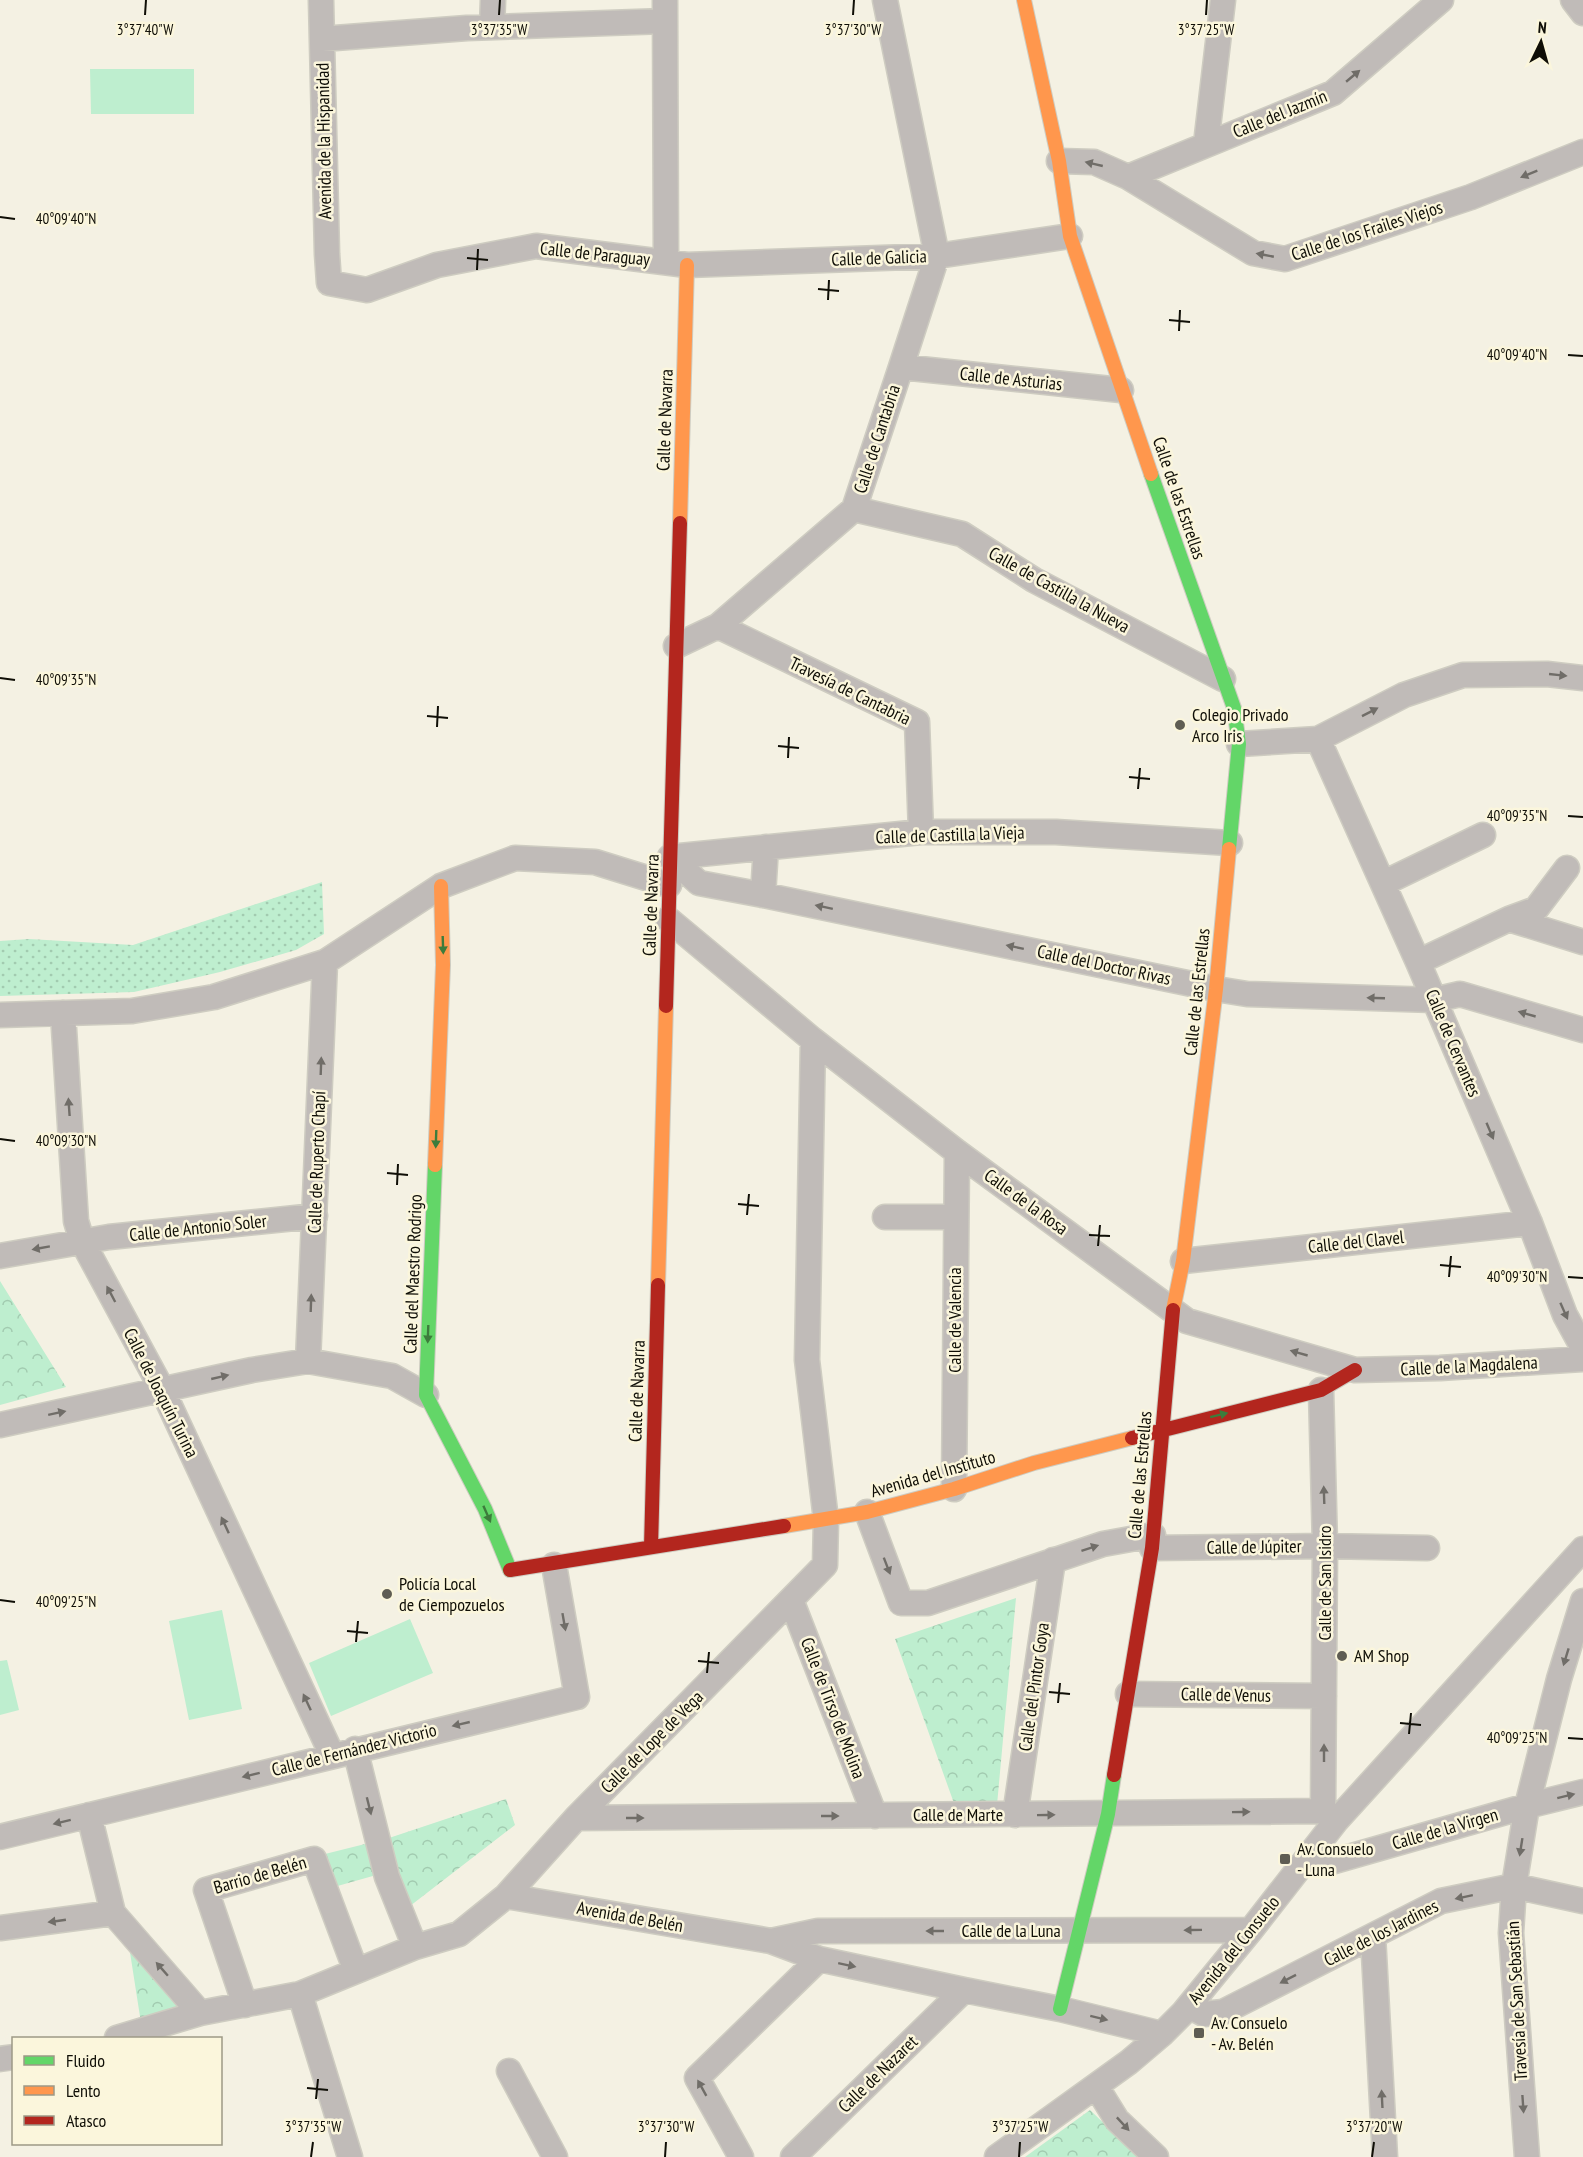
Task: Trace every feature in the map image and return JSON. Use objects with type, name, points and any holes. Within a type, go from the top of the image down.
[{"type":"street","name":"Avenida de la Hispanidad","points":[[321,0],[329,283]]},
{"type":"street","points":[[492,27],[493,0]]},
{"type":"street","points":[[885,0],[937,256]]},
{"type":"street","name":"Calle de las Estrellas","points":[[1024,0],[1059,162],[1070,236],[1234,708],[1239,744],[1216,989],[1183,1261],[1173,1311],[1153,1542],[1108,1814],[1060,2008]]},
{"type":"street","name":"Calle del Jazmín","points":[[1128,177],[1333,93],[1441,0]]},
{"type":"street","points":[[1572,0],[1583,13]]},
{"type":"street","points":[[1206,144],[1224,1]]},
{"type":"street","points":[[322,39],[492,27],[665,11],[676,263]]},
{"type":"street","name":"Calle de los Frailes Viejos","points":[[1059,162],[1094,162],[1128,177],[1253,253],[1285,259],[1471,197],[1583,152]]},
{"type":"street","name":"Calle de Galicia","points":[[676,263],[937,256],[1070,236]]},
{"type":"street","name":"Calle de Paraguay","points":[[329,283],[367,290],[437,265],[536,246],[676,263]]},
{"type":"street","name":"Calle de Cantabria","points":[[676,646],[718,627],[854,509],[937,256]]},
{"type":"street","name":"Calle de Navarra","points":[[651,1547],[676,646],[676,263]]},
{"type":"street","name":"Calle de Asturias","points":[[901,367],[1122,390]]},
{"type":"street","name":"Calle de Castilla la Nueva","points":[[854,509],[962,534],[1034,580],[1223,679]]},
{"type":"street","name":"Travesía de Cantabria","points":[[718,627],[917,722],[921,832]]},
{"type":"street","points":[[1239,744],[1318,739],[1404,695],[1463,675],[1547,674],[1583,678]]},
{"type":"street","name":"Calle de Cervantes","points":[[1318,739],[1419,962],[1530,1223],[1565,1315],[1583,1348]]},
{"type":"street","name":"Calle de Castilla la Vieja","points":[[670,857],[921,832],[1056,832],[1230,843]]},
{"type":"street","points":[[1384,883],[1483,836]]},
{"type":"street","points":[[763,895],[766,848]]},
{"type":"street","name":"Calle del Doctor Rivas","points":[[670,857],[699,883],[1216,989],[1247,994],[1434,1000],[1460,994],[1583,1030]]},
{"type":"street","points":[[0,1015],[132,1011],[214,997],[325,962],[441,886],[515,858],[595,862],[669,885]]},
{"type":"street","points":[[1419,962],[1509,919],[1536,909],[1567,868]]},
{"type":"street","name":"Calle del Maestro Rodrigo","points":[[441,886],[444,964],[426,1395],[485,1509],[511,1571]]},
{"type":"street","name":"Calle de la Rosa","points":[[669,919],[813,1040],[957,1152],[1187,1321],[1355,1370]]},
{"type":"street","points":[[1509,919],[1583,942]]},
{"type":"street","name":"Calle de Ruperto Chapí","points":[[308,1361],[325,962]]},
{"type":"street","name":"Calle de Joaquín Turina","points":[[63,1013],[76,1221],[82,1241],[163,1391],[332,1755]]},
{"type":"street","points":[[813,1040],[807,1360],[826,1520]]},
{"type":"street","name":"Calle de Valencia","points":[[954,1490],[957,1152]]},
{"type":"street","name":"Calle de Antonio Soler","points":[[0,1256],[82,1241],[315,1216]]},
{"type":"street","points":[[885,1217],[956,1217]]},
{"type":"street","name":"Calle del Clavel","points":[[1183,1261],[1530,1223]]},
{"type":"street","name":"Calle de la Magdalena","points":[[1355,1370],[1440,1368],[1583,1359]]},
{"type":"street","points":[[0,1425],[252,1370],[308,1361],[392,1376],[426,1395]]},
{"type":"street","name":"Avenida del Instituto","points":[[511,1571],[867,1512],[954,1490],[1035,1463],[1321,1390],[1355,1370]]},
{"type":"street","name":"Calle de San Isidro","points":[[1321,1390],[1325,1546],[1324,1696],[1330,1816]]},
{"type":"street","points":[[867,1512],[901,1603],[927,1603],[1102,1544],[1153,1542]]},
{"type":"street","name":"Calle de Lope de Vega","points":[[506,1896],[576,1818],[825,1565],[826,1520]]},
{"type":"street","name":"Calle de Júpiter","points":[[1153,1542],[1427,1548]]},
{"type":"street","name":"Avenida del Consuelo","points":[[997,2157],[1130,2062],[1189,2006],[1311,1854],[1330,1816],[1583,1549]]},
{"type":"street","name":"Calle del Pintor Goya","points":[[1015,1815],[1053,1560]]},
{"type":"street","name":"Calle de Fernández Victorio","points":[[0,1837],[355,1749],[577,1697],[554,1565]]},
{"type":"street","name":"Calle de Tirso de Molina","points":[[791,1600],[875,1816]]},
{"type":"street","name":"Travesía de San Sebastián","points":[[1527,2157],[1511,1934],[1514,1886],[1527,1806],[1559,1679],[1583,1601]]},
{"type":"street","name":"Calle de Venus","points":[[1128,1694],[1324,1696]]},
{"type":"street","points":[[355,1749],[387,1877],[415,1947]]},
{"type":"street","name":"Calle de la Virgen","points":[[1311,1854],[1324,1864],[1583,1792]]},
{"type":"street","name":"Calle de Marte","points":[[576,1818],[1108,1814],[1330,1816]]},
{"type":"street","points":[[89,1815],[113,1913],[200,2013]]},
{"type":"street","name":"Barrio de Belén","points":[[245,2005],[206,1890],[314,1859],[356,1971]]},
{"type":"street","name":"Calle de los Jardines","points":[[1189,2006],[1204,2014],[1223,2012],[1442,1902],[1514,1886],[1583,1901]]},
{"type":"street","points":[[120,2037],[200,2013],[300,1994],[415,1947],[459,1934],[506,1896]]},
{"type":"street","name":"Avenida de Belén","points":[[506,1896],[771,1941],[819,1959],[1060,2008],[1162,2034]]},
{"type":"street","points":[[0,1928],[113,1913]]},
{"type":"street","name":"Calle de la Luna","points":[[771,1941],[818,1931],[1251,1930]]},
{"type":"street","points":[[1373,1936],[1385,2157]]},
{"type":"street","points":[[741,2157],[697,2078],[819,1959]]},
{"type":"street","name":"Calle de Nazaret","points":[[793,2157],[964,1990]]},
{"type":"street","points":[[300,1994],[350,2157]]},
{"type":"street","points":[[509,2071],[555,2157]]},
{"type":"street","points":[[1096,2086],[1117,2120],[1156,2157]]},
{"type":"green space","points":[[90,69],[194,69],[194,114],[91,114]]},
{"type":"green space","points":[[322,882],[324,934],[296,950],[220,972],[134,992],[0,996],[0,941],[29,939],[133,945]]},
{"type":"green space","points":[[0,1281],[66,1387],[0,1405]]},
{"type":"green space","points":[[1016,1598],[997,1805],[955,1806],[895,1639]]},
{"type":"green space","points":[[222,1610],[242,1709],[189,1720],[169,1621]]},
{"type":"green space","points":[[410,1619],[433,1673],[331,1716],[309,1663]]},
{"type":"green space","points":[[7,1660],[19,1710],[0,1715],[0,1661]]},
{"type":"green space","points":[[506,1799],[515,1825],[410,1906],[394,1870],[334,1887],[321,1855],[389,1838]]},
{"type":"green space","points":[[129,1946],[186,2006],[141,2023]]},
{"type":"green space","points":[[1090,2110],[1139,2157],[1025,2157]]},
{"type":"traffic: fast","points":[[1151,474],[1234,708],[1239,744],[1229,849]]},
{"type":"traffic: fast","points":[[435,1165],[426,1395],[485,1509],[510,1570]]},
{"type":"traffic: fast","points":[[1060,2009],[1108,1814],[1114,1775]]},
{"type":"traffic: slow","points":[[1024,0],[1059,161],[1070,236],[1151,474]]},
{"type":"traffic: slow","points":[[680,523],[687,265]]},
{"type":"traffic: slow","points":[[1173,1310],[1183,1261],[1216,989],[1229,849]]},
{"type":"traffic: slow","points":[[435,1165],[443,965],[441,886]]},
{"type":"traffic: slow","points":[[658,1285],[666,1006]]},
{"type":"traffic: slow","points":[[784,1526],[867,1512],[954,1489],[1034,1463],[1132,1438]]},
{"type":"traffic: jam","points":[[666,1006],[680,523]]},
{"type":"traffic: jam","points":[[651,1547],[658,1285]]},
{"type":"traffic: jam","points":[[1114,1775],[1152,1548],[1173,1310]]},
{"type":"traffic: jam","points":[[1132,1438],[1321,1390],[1355,1370]]},
{"type":"traffic: jam","points":[[510,1570],[784,1526]]},
{"type":"place","name":"Colegio Privado Arco Iris","points":[[1180,725]]},
{"type":"place","name":"Policía Local de Ciempozuelos","points":[[387,1594]]},
{"type":"place","name":"AM Shop","points":[[1342,1656]]},
{"type":"place","name":"Av. Consuelo - Luna","points":[[1285,1859]]},
{"type":"place","name":"Av. Consuelo - Av. Belén","points":[[1199,2033]]}]
